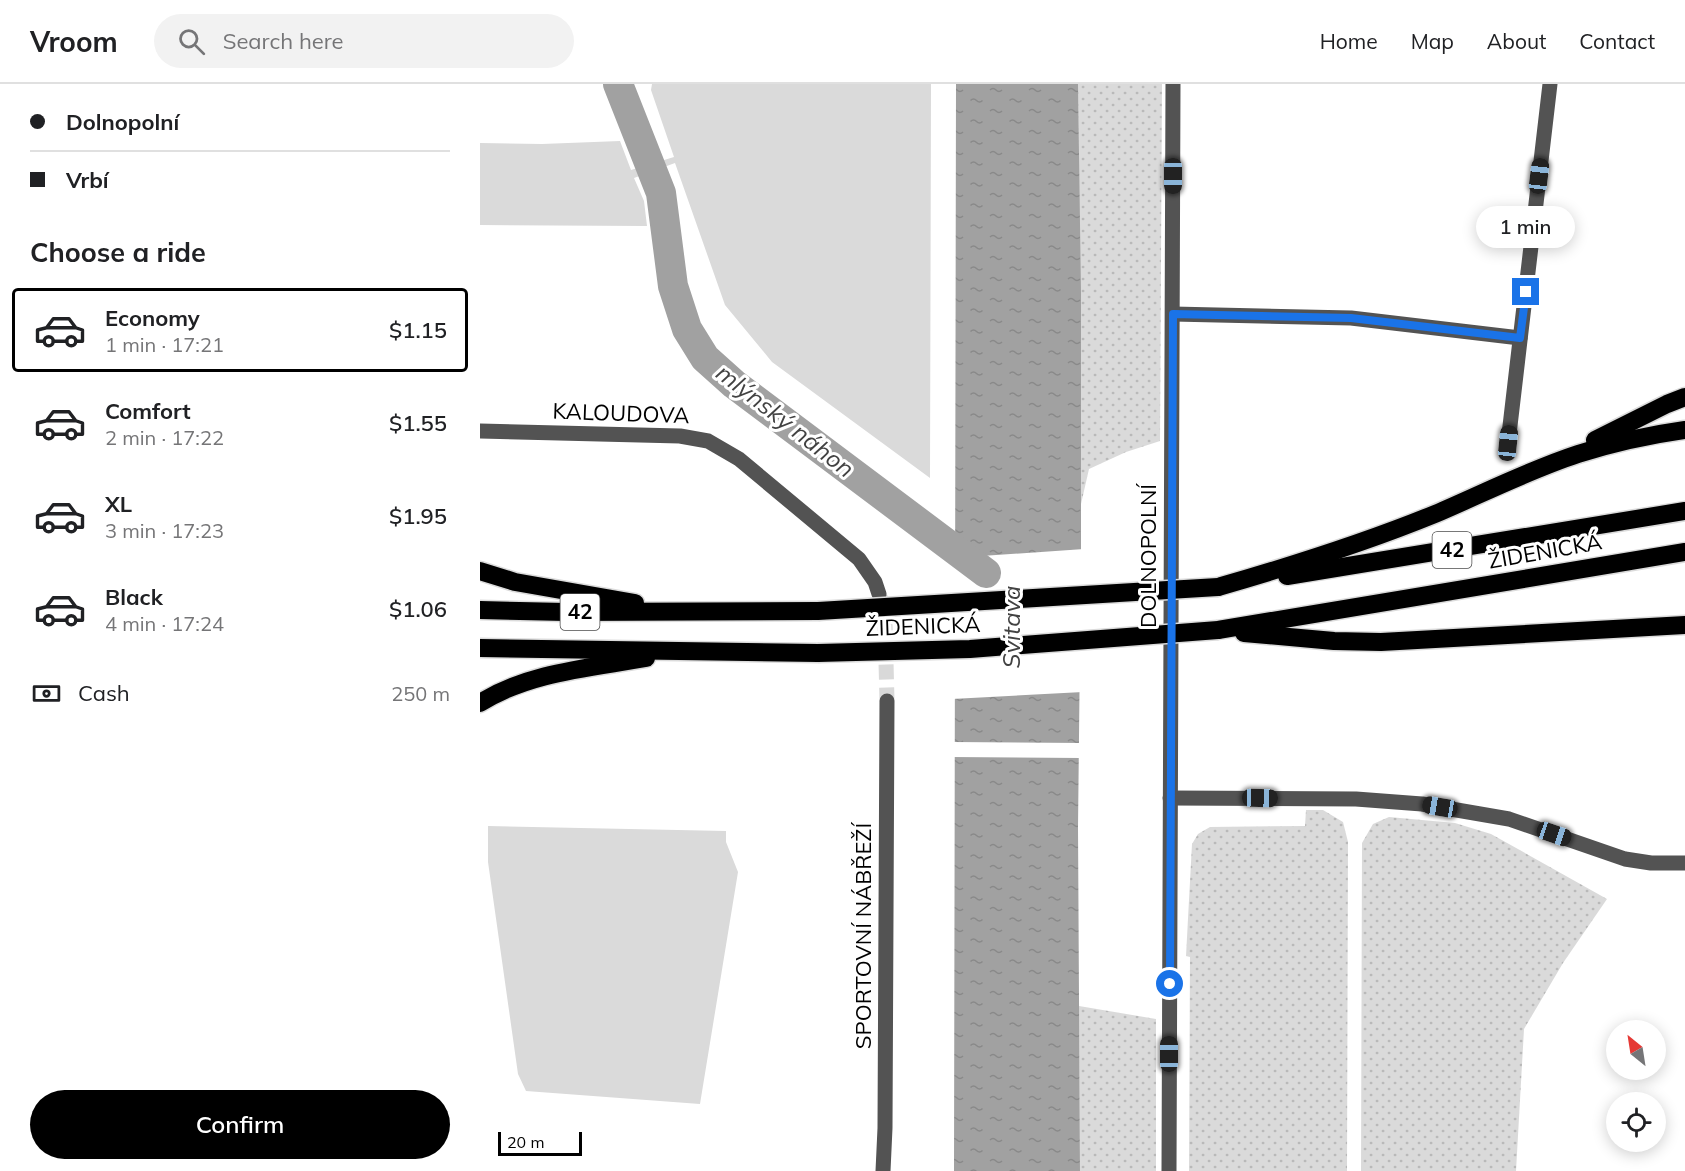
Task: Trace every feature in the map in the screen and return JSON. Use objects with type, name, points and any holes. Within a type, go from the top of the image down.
[{"type":"highway","points":[[1543,467],[1667,404],[1685,398]]},
{"type":"highway","name":"42","points":[[1218,586],[1298,564],[1364,541],[1434,515],[1543,467],[1610,444],[1685,430]]},
{"type":"highway","name":"ŽIDENICKÁ","points":[[480,610],[818,611],[1218,586],[1312,573],[1685,511]]},
{"type":"highway","name":"ŽIDENICKÁ","points":[[480,648],[818,653],[970,649],[1218,630],[1685,552]]},
{"type":"highway","points":[[480,571],[515,582],[681,612]]},
{"type":"highway","name":"42","points":[[1218,630],[1334,641],[1381,642],[1685,625]]},
{"type":"highway","points":[[480,703],[499,691],[540,678],[689,651]]},
{"type":"street","name":"DOLNOPOLNÍ","points":[[1169,1171],[1173,84]]},
{"type":"street","points":[[1508,443],[1550,84]]},
{"type":"street","points":[[1173,314],[1351,318],[1520,338]]},
{"type":"street","name":"KALOUDOVA","points":[[480,431],[680,436],[708,441],[739,459],[859,559],[875,582],[879,594]]},
{"type":"street","name":"SPORTOVNÍ NÁBŘEŽÍ","points":[[883,1171],[888,701]]},
{"type":"street","points":[[1170,798],[1356,799],[1422,804],[1509,819],[1625,859],[1651,863],[1685,863]]},
{"type":"shaded area","points":[[652,84],[931,84],[930,478],[772,362],[725,305],[675,163],[634,178],[644,201],[647,226],[480,225],[480,143],[542,144],[620,141],[631,170],[674,157],[651,90]]},
{"type":"shaded area","points":[[1078,84],[1162,84],[1160,441],[1126,452],[1089,469],[1081,504]]},
{"type":"shaded area","points":[[1306,810],[1323,810],[1343,822],[1348,842],[1347,1171],[1189,1171],[1190,957],[1186,956],[1192,844],[1198,834],[1210,827],[1305,826]]},
{"type":"shaded area","points":[[1389,817],[1455,823],[1491,834],[1607,899],[1563,963],[1524,1029],[1516,1171],[1361,1171],[1362,843],[1373,824]]},
{"type":"shaded area","points":[[488,826],[726,831],[726,842],[738,872],[700,1104],[526,1091],[518,1074],[488,862]]},
{"type":"shaded area","points":[[1079,1006],[1156,1019],[1156,1171],[1080,1171]]},
{"type":"water","name":"Svitava","points":[[956,84],[1078,84],[1081,293],[1078,827],[1080,1171],[954,1171]]},
{"type":"pier","points":[[1084,549],[1083,692],[952,699],[952,558]]},
{"type":"pier","points":[[951,742],[1082,743],[1082,758],[951,757]]},
{"type":"waterway","name":"mlýnský náhon","points":[[618,84],[661,193],[673,286],[687,329],[705,358],[734,384],[986,573]]},
{"type":"tunnel","points":[[880,596],[885,623],[887,701]]},
{"type":"route","points":[[1170,984],[1170,564],[1173,314],[1351,318],[1520,338],[1526,292]]}]
